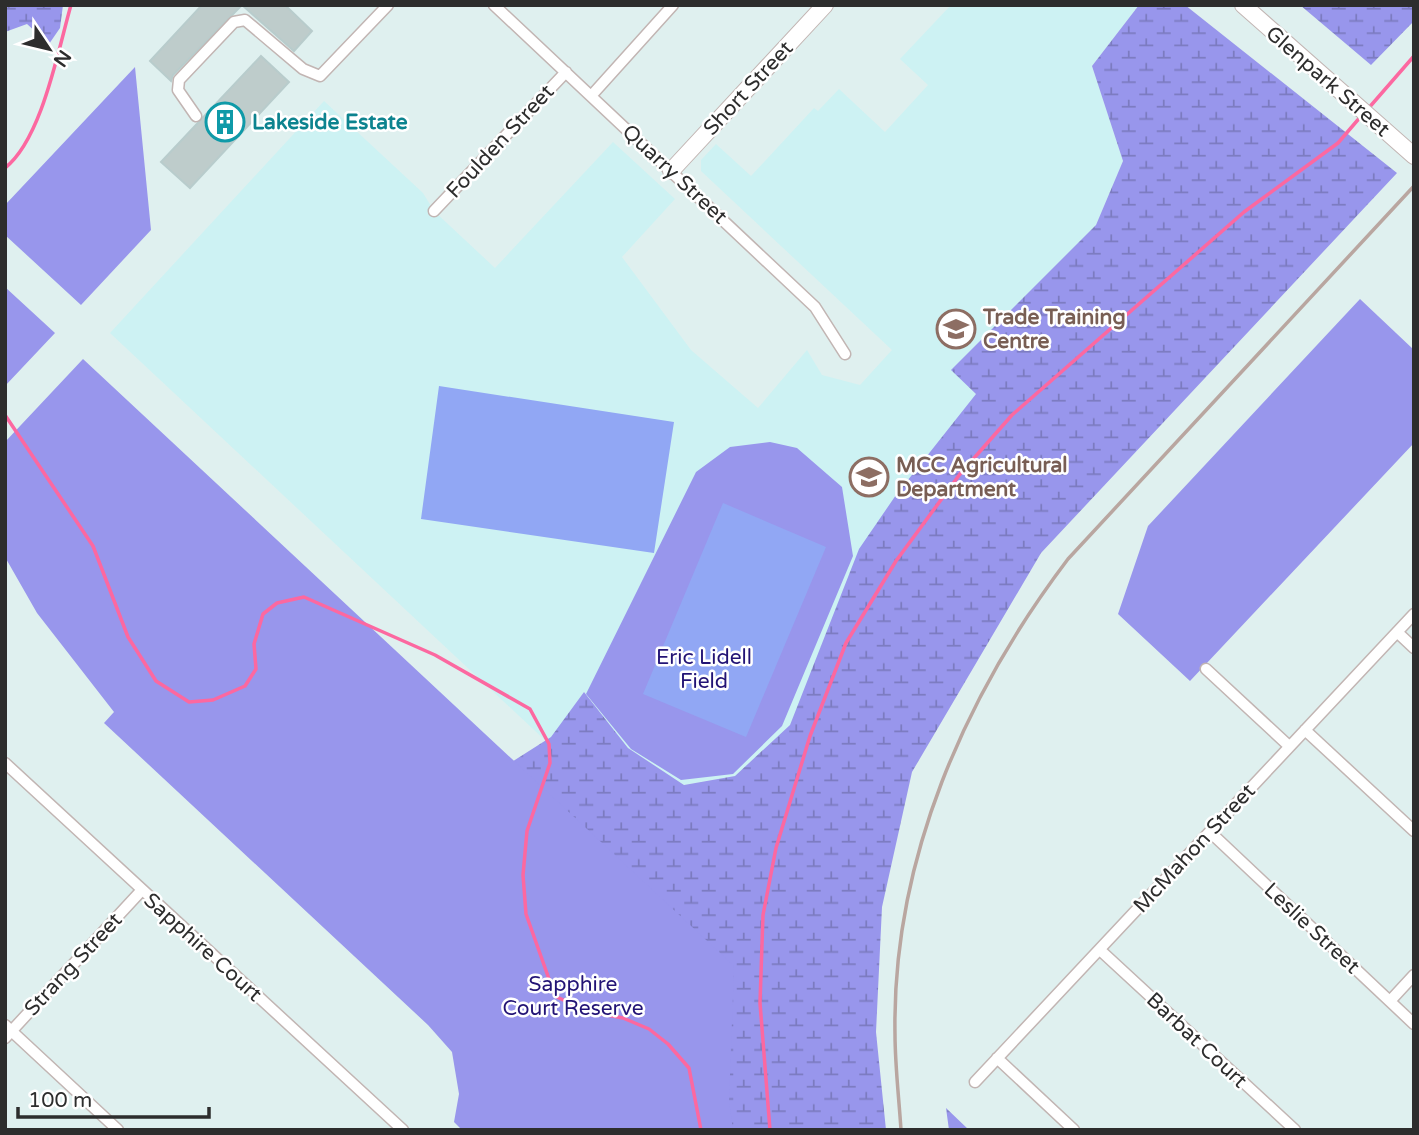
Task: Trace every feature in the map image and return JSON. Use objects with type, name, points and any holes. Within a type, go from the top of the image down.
[{"type":"main road","name":"Short Street","points":[[671,171],[825,5]]},
{"type":"main road","name":"Glenpark Street","points":[[1243,5],[1414,156]]},
{"type":"street","points":[[196,116],[178,90],[179,80],[234,22],[245,20],[303,69],[320,76],[388,5]]},
{"type":"street","name":"Quarry Street","points":[[494,5],[815,307],[845,354]]},
{"type":"street","points":[[591,96],[673,5]]},
{"type":"street","name":"Foulden Street","points":[[434,211],[565,72]]},
{"type":"street","name":"McMahon Street","points":[[975,1083],[1414,614]]},
{"type":"street","points":[[1397,632],[1414,648]]},
{"type":"street","points":[[1206,669],[1289,746]]},
{"type":"street","points":[[1305,730],[1414,831]]},
{"type":"street","name":"Sapphire Court","points":[[5,763],[403,1130]]},
{"type":"street","name":"Leslie Street","points":[[1210,832],[1414,1024]]},
{"type":"street","name":"Strang Street","points":[[7,1031],[141,891]]},
{"type":"street","name":"Barbat Court","points":[[1100,950],[1294,1130]]},
{"type":"street","points":[[1390,1001],[1414,975]]},
{"type":"street","points":[[7,1031],[118,1130]]},
{"type":"street","points":[[997,1058],[1074,1130]]},
{"type":"shaded area","points":[[951,5],[1139,5],[1092,66],[1123,161],[1096,225],[1002,326],[952,370],[976,394],[790,725],[735,776],[684,785],[628,748],[584,692],[549,744],[110,333],[324,101],[423,193],[434,211],[495,268],[613,142],[675,199],[622,257],[691,350],[758,408],[807,350],[822,375],[860,385],[892,350],[701,171],[701,160],[716,144],[751,176],[814,108],[818,111],[839,89],[885,132],[928,85],[900,59]]},
{"type":"green space","points":[[5,5],[63,5],[60,28],[49,44],[27,24],[5,32]]},
{"type":"green space","points":[[1139,5],[1185,5],[1397,173],[1041,553],[912,772],[882,907],[876,1032],[886,1130],[515,1130],[496,772],[551,737],[584,692],[628,748],[684,785],[735,776],[790,725],[859,549],[896,495],[976,394],[951,370],[1096,225],[1123,161],[1092,66]]},
{"type":"green space","points":[[1300,5],[1414,5],[1414,21],[1371,65]]},
{"type":"green space","points":[[135,67],[151,230],[81,305],[5,235],[5,205]]},
{"type":"green space","points":[[5,287],[55,333],[5,386]]},
{"type":"green space","points":[[1360,299],[1414,350],[1414,443],[1190,681],[1118,614],[1148,526]]},
{"type":"green space","name":"Sapphire Court Reserve","points":[[83,359],[734,966],[729,1102],[733,1130],[462,1130],[454,1122],[459,1094],[452,1052],[428,1025],[104,723],[114,712],[37,613],[5,557],[5,442]]},
{"type":"green space","points":[[439,386],[674,422],[654,553],[421,519]]},
{"type":"green space","name":"Eric Lidell Field","points":[[770,442],[797,448],[842,487],[853,556],[782,726],[733,774],[681,780],[631,749],[586,694],[696,472],[730,447]]},
{"type":"green space","points":[[723,503],[826,547],[746,737],[643,694]]},
{"type":"green space","points":[[946,1108],[969,1130],[949,1130]]},
{"type":"building","points":[[202,5],[242,5],[173,75],[171,81],[150,61]]},
{"type":"building","points":[[242,5],[285,5],[312,31],[294,51]]},
{"type":"building","name":"Lakeside Estate","points":[[261,56],[289,82],[190,188],[161,162]]},
{"type":"waterway","points":[[5,168],[18,155],[39,116],[71,5]]},
{"type":"waterway","points":[[1367,110],[1414,56]]},
{"type":"waterway","points":[[770,1130],[760,1003],[763,915],[776,848],[810,736],[846,643],[896,561],[960,474],[1012,415],[1244,212],[1338,143],[1362,115]]},
{"type":"waterway","points":[[5,415],[93,546],[128,637],[156,681],[189,702],[213,700],[245,686],[256,669],[254,644],[263,614],[277,603],[304,597],[435,655],[530,709],[549,744],[550,763],[527,831],[523,875],[526,914],[555,996],[586,1011],[623,1018],[649,1029],[668,1044],[689,1068],[701,1130]]},
{"type":"railway","points":[[901,1130],[895,1034],[897,969],[906,906],[921,843],[942,782],[967,723],[997,666],[1068,559],[1414,186]]},
{"type":"place","name":"Lakeside Estate","points":[[225,122]]},
{"type":"place","name":"Trade Training Centre","points":[[956,329]]},
{"type":"place","name":"MCC Agricultural Department","points":[[869,477]]}]
